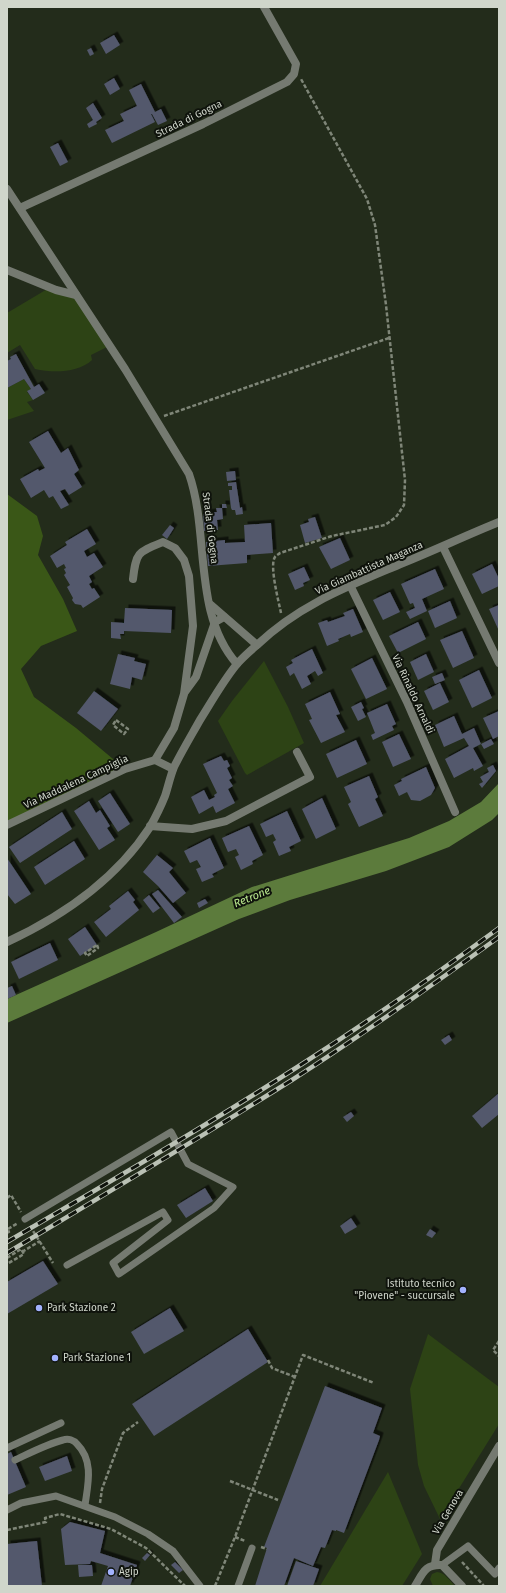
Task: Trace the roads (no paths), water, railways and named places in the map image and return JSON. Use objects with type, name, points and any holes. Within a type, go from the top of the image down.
[{"type":"street","name":"Strada di Gogna","points":[[20,208],[203,124],[288,82],[294,74],[296,64],[264,7]]},
{"type":"street","name":"Strada di Gogna","points":[[7,189],[125,369],[189,474],[198,507],[208,601],[220,639],[237,664]]},
{"type":"street","points":[[7,270],[56,290],[76,295]]},
{"type":"street","name":"Via Giambattista Maganza","points":[[7,942],[56,916],[97,886],[116,869],[150,826],[164,798],[174,769],[210,703],[237,664],[283,622],[311,605],[350,585],[443,547],[499,522]]},
{"type":"street","points":[[133,579],[135,560],[144,550],[163,542],[175,548],[184,560],[189,576],[193,626],[184,694],[174,728],[155,760],[174,769]]},
{"type":"street","points":[[443,547],[499,663]]},
{"type":"street","name":"Via Rinaldo Arnaldi","points":[[350,585],[407,702],[455,812]]},
{"type":"street","points":[[210,604],[257,645]]},
{"type":"street","points":[[184,694],[196,677],[215,622],[224,617]]},
{"type":"street","points":[[150,826],[192,829],[226,821],[310,777],[297,752]]},
{"type":"street","name":"Via Maddalena Campiglia","points":[[7,825],[125,769],[155,760]]},
{"type":"street","name":"Via Genova","points":[[439,1564],[437,1550],[499,1446]]},
{"type":"street","points":[[418,1585],[428,1567],[439,1564],[462,1586]]},
{"type":"lane","points":[[25,1219],[171,1132],[188,1164],[233,1187],[214,1208],[119,1274],[114,1263],[168,1220],[163,1212],[67,1265]]},
{"type":"lane","points":[[7,1448],[61,1423]]},
{"type":"lane","points":[[15,1460],[65,1439],[74,1440],[81,1447],[86,1458],[89,1472],[85,1506]]},
{"type":"lane","points":[[7,1510],[22,1503],[56,1496],[115,1517],[148,1534],[173,1552],[200,1586]]},
{"type":"lane","points":[[439,1564],[468,1546],[495,1574],[499,1568]]},
{"type":"lane","points":[[238,1586],[252,1548]]},
{"type":"water","name":"Retrone","points":[[499,783],[499,813],[492,820],[449,847],[386,871],[290,900],[239,919],[7,1023],[7,999],[252,887],[409,838],[449,821],[481,802]]},
{"type":"railway","points":[[7,1242],[119,1177],[266,1087],[402,998],[499,928]]},
{"type":"railway","points":[[7,1253],[186,1146],[292,1080],[344,1046],[499,937]]},
{"type":"place","name":"Istituto tecnico \"Piovene\" - succursale","points":[[463,1290]]},
{"type":"place","name":"Park Stazione 2","points":[[39,1308]]},
{"type":"place","name":"Park Stazione 1","points":[[55,1358]]},
{"type":"place","name":"Agip","points":[[111,1572]]}]
